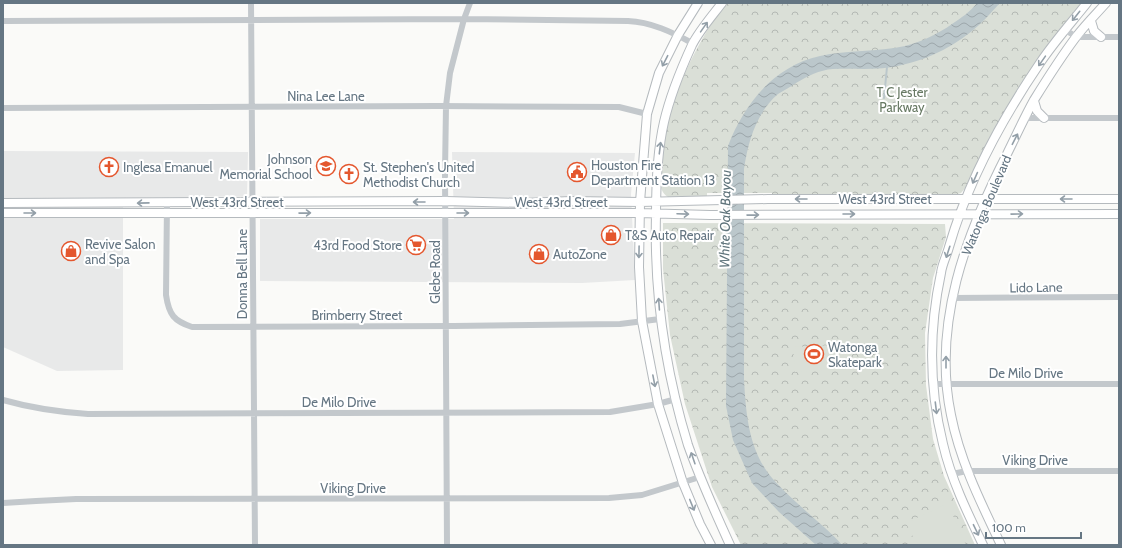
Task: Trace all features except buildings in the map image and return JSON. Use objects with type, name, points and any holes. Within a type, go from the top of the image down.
[{"type":"main road","points":[[698,3],[678,35],[659,73],[647,114],[639,213],[639,267],[642,321],[658,404],[683,483],[700,524],[711,545]]},
{"type":"main road","points":[[722,3],[692,44],[673,91],[664,121],[659,148],[655,240],[660,319],[676,399],[688,445],[700,478],[730,545]]},
{"type":"main road","name":"Watonga Boulevard","points":[[983,545],[966,510],[952,474],[943,445],[936,412],[933,384],[933,323],[941,271],[959,214],[987,153],[1040,62],[1087,3]]},
{"type":"main road","name":"Watonga Boulevard","points":[[1000,545],[967,471],[951,416],[946,385],[946,338],[953,298],[959,270],[978,214],[1026,116],[1034,101],[1077,37],[1106,3]]},
{"type":"main road","points":[[1091,21],[1094,31],[1101,37]]},
{"type":"main road","points":[[1034,101],[1037,111],[1044,118]]},
{"type":"main road","name":"West 43rd Street","points":[[3,203],[446,201],[640,202],[768,199],[1119,199]]},
{"type":"main road","points":[[822,199],[822,214]]},
{"type":"main road","points":[[1089,213],[1090,199]]},
{"type":"main road","points":[[571,201],[573,213]]},
{"type":"main road","points":[[350,202],[350,212]]},
{"type":"main road","points":[[524,202],[524,213]]},
{"type":"main road","points":[[78,203],[79,213]]},
{"type":"main road","name":"West 43rd Street","points":[[3,213],[167,214],[350,212],[639,213],[710,215],[1119,214]]},
{"type":"street","name":"Donna Bell Lane","points":[[252,3],[254,545]]},
{"type":"street","name":"Glebe Road","points":[[447,545],[445,413],[446,106],[450,74],[464,19],[470,3]]},
{"type":"street","points":[[3,21],[464,19],[642,21],[678,35],[692,44]]},
{"type":"street","points":[[1065,30],[1077,37],[1119,37]]},
{"type":"street","name":"Nina Lee Lane","points":[[3,108],[446,106],[619,107],[647,114]]},
{"type":"street","points":[[1026,116],[1030,118],[1119,118]]},
{"type":"street","name":"Brimberry Street","points":[[167,203],[166,295],[168,308],[172,315],[181,323],[192,327],[620,324],[660,319]]},
{"type":"street","name":"Lido Lane","points":[[953,298],[1119,297]]},
{"type":"street","name":"De Milo Drive","points":[[933,384],[1119,384]]},
{"type":"street","name":"De Milo Drive","points":[[3,400],[54,412],[88,414],[610,412],[658,404],[676,399]]},
{"type":"street","name":"Viking Drive","points":[[952,474],[967,471],[1119,471]]},
{"type":"street","name":"Viking Drive","points":[[3,504],[76,499],[609,498],[642,495],[700,478]]},
{"type":"shaded area","points":[[3,151],[248,152],[247,196],[123,198],[123,370],[57,371],[3,347]]},
{"type":"shaded area","points":[[452,152],[635,153],[631,194],[635,280],[582,283],[260,281],[260,219],[454,219]]},
{"type":"green space","name":"T C Jester Parkway","points":[[725,3],[1082,3],[1046,49],[968,185],[961,193],[954,195],[772,196],[772,193],[707,193],[707,196],[668,197],[661,188],[663,146],[667,124],[681,82],[691,61],[701,41]]},
{"type":"green space","points":[[663,223],[945,224],[946,237],[933,278],[925,333],[926,385],[933,439],[944,476],[975,545],[741,545],[712,487],[685,404],[670,335],[663,269]]},
{"type":"green space","name":"Watonga Skatepark","points":[[834,345],[836,369],[795,372],[793,347]]},
{"type":"green space","points":[[944,505],[951,511],[966,545],[924,545],[915,541],[906,523]]},
{"type":"water","points":[[977,3],[1000,3],[971,32],[933,55],[893,67],[823,71],[796,83],[778,94],[770,102],[754,128],[751,138],[744,169],[744,380],[747,416],[756,451],[768,473],[786,493],[842,545],[816,545],[779,512],[752,483],[733,440],[726,406],[728,146],[735,130],[752,102],[763,89],[788,68],[803,61],[820,56],[894,48],[917,42],[947,28],[965,15]]},
{"type":"waterway","points":[[884,98],[887,67]]},
{"type":"place","name":"Johnson Memorial School","points":[[326,166]]},
{"type":"place","name":"Inglesa Emanuel","points":[[109,167]]},
{"type":"place","name":"Houston Fire Department Station 13","points":[[577,172]]},
{"type":"place","name":"St. Stephen's United Methodist Church","points":[[349,174]]},
{"type":"place","name":"T&S Auto Repair","points":[[611,235]]},
{"type":"place","name":"43rd Food Store","points":[[416,245]]},
{"type":"place","name":"Revive Salon and Spa","points":[[71,251]]},
{"type":"place","name":"AutoZone","points":[[539,254]]},
{"type":"place","name":"Watonga Skatepark","points":[[814,354]]},
{"type":"water label","name":"White Oak Bayou","points":[[725,219]]}]
